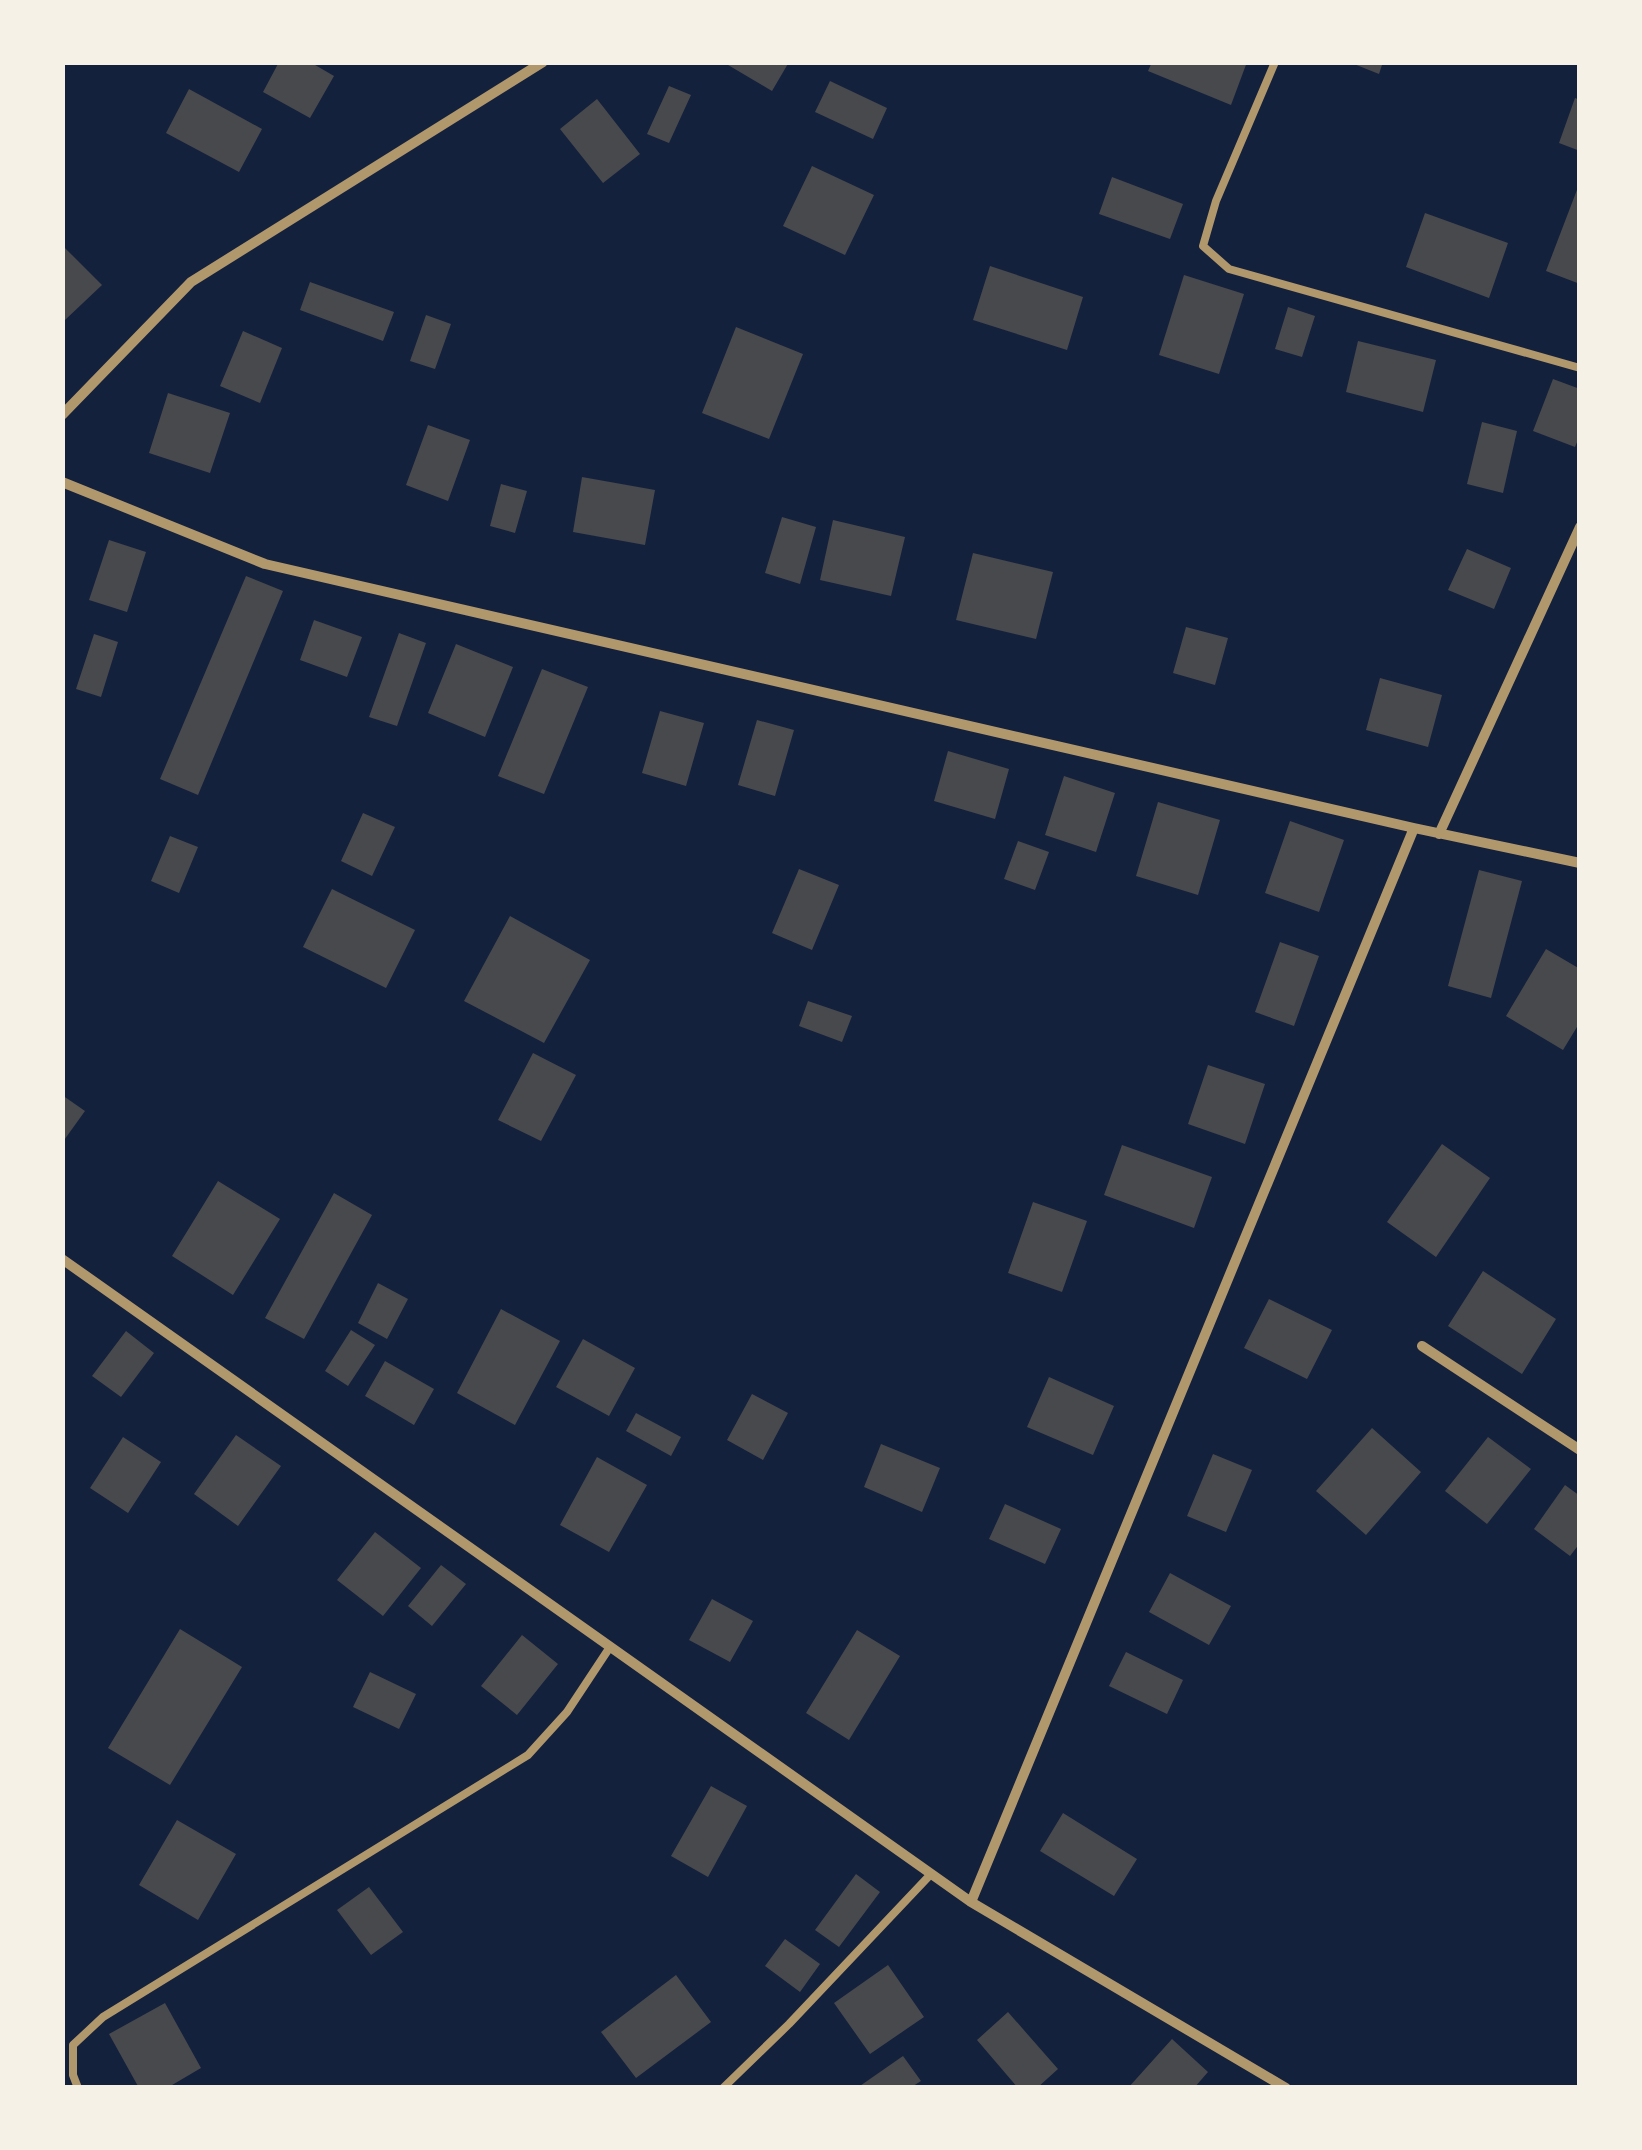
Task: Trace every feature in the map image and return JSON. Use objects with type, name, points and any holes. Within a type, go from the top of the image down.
[{"type":"street","points":[[62,415],[191,282],[543,62]]},
{"type":"street","points":[[62,482],[265,564],[1580,863]]},
{"type":"street","points":[[1439,834],[1580,527]]},
{"type":"street","points":[[970,1902],[1414,828]]},
{"type":"street","points":[[62,1259],[970,1902],[1286,2088]]},
{"type":"street","points":[[1422,1346],[1580,1450]]},
{"type":"lane","points":[[1275,62],[1216,201],[1204,246],[1229,269],[1580,368]]},
{"type":"lane","points":[[78,2088],[73,2075],[73,2045],[103,2016],[528,1755],[568,1712],[610,1647]]},
{"type":"lane","points":[[723,2088],[931,1874]]},
{"type":"building","points":[[279,62],[310,62],[334,76],[310,118],[263,92]]},
{"type":"building","points":[[723,62],[789,62],[772,91]]},
{"type":"building","points":[[1152,62],[1247,62],[1231,105],[1148,71]]},
{"type":"building","points":[[1349,62],[1383,62],[1379,74]]},
{"type":"building","points":[[830,81],[887,108],[873,139],[815,112]]},
{"type":"building","points":[[669,86],[691,95],[669,143],[647,134]]},
{"type":"building","points":[[189,89],[262,129],[239,172],[166,133]]},
{"type":"building","points":[[1575,98],[1580,100],[1580,151],[1559,143]]},
{"type":"building","points":[[597,99],[640,154],[603,183],[560,129]]},
{"type":"building","points":[[812,166],[874,195],[845,255],[783,226]]},
{"type":"building","points":[[1112,177],[1183,204],[1170,239],[1099,214]]},
{"type":"building","points":[[1580,182],[1580,284],[1546,271]]},
{"type":"building","points":[[1425,213],[1508,243],[1489,298],[1406,267]]},
{"type":"building","points":[[62,245],[102,285],[65,320],[62,318]]},
{"type":"building","points":[[990,266],[1083,297],[1067,350],[973,320]]},
{"type":"building","points":[[1184,275],[1244,294],[1219,374],[1159,355]]},
{"type":"building","points":[[310,282],[394,312],[383,341],[300,310]]},
{"type":"building","points":[[1288,307],[1315,316],[1302,357],[1275,349]]},
{"type":"building","points":[[426,315],[451,324],[435,369],[410,361]]},
{"type":"building","points":[[736,327],[803,354],[769,439],[702,413]]},
{"type":"building","points":[[243,331],[282,348],[260,403],[220,386]]},
{"type":"building","points":[[1358,341],[1436,360],[1423,412],[1346,392]]},
{"type":"building","points":[[1553,379],[1580,389],[1580,435],[1575,447],[1533,431]]},
{"type":"building","points":[[168,393],[230,413],[210,473],[149,453]]},
{"type":"building","points":[[1482,422],[1517,431],[1503,493],[1467,484]]},
{"type":"building","points":[[428,425],[470,440],[448,501],[406,485]]},
{"type":"building","points":[[582,477],[655,490],[645,545],[573,532]]},
{"type":"building","points":[[501,484],[527,491],[515,533],[490,526]]},
{"type":"building","points":[[782,517],[816,527],[800,584],[765,573]]},
{"type":"building","points":[[833,520],[905,537],[891,596],[820,580]]},
{"type":"building","points":[[109,540],[146,552],[127,612],[89,600]]},
{"type":"building","points":[[1467,549],[1511,568],[1494,609],[1448,590]]},
{"type":"building","points":[[973,553],[1053,572],[1036,639],[956,620]]},
{"type":"building","points":[[246,576],[283,591],[198,795],[160,779]]},
{"type":"building","points":[[314,620],[362,637],[347,677],[300,660]]},
{"type":"building","points":[[1186,627],[1228,638],[1215,685],[1173,673]]},
{"type":"building","points":[[399,633],[426,643],[397,726],[369,717]]},
{"type":"building","points":[[94,634],[118,642],[101,697],[76,689]]},
{"type":"building","points":[[456,644],[513,667],[485,737],[428,713]]},
{"type":"building","points":[[542,669],[588,687],[544,794],[498,776]]},
{"type":"building","points":[[1380,678],[1442,695],[1428,747],[1366,730]]},
{"type":"building","points":[[660,711],[704,723],[686,786],[642,773]]},
{"type":"building","points":[[757,720],[794,730],[775,796],[738,785]]},
{"type":"building","points":[[948,751],[1009,769],[995,819],[934,801]]},
{"type":"building","points":[[1064,776],[1115,793],[1096,852],[1045,835]]},
{"type":"building","points":[[1158,802],[1220,820],[1198,895],[1136,876]]},
{"type":"building","points":[[363,813],[395,827],[372,876],[341,861]]},
{"type":"building","points":[[1290,821],[1344,840],[1319,912],[1265,893]]},
{"type":"building","points":[[170,836],[198,847],[179,893],[151,881]]},
{"type":"building","points":[[1018,841],[1049,852],[1035,890],[1004,879]]},
{"type":"building","points":[[799,869],[839,885],[812,950],[772,933]]},
{"type":"building","points":[[1479,870],[1522,881],[1491,998],[1448,986]]},
{"type":"building","points":[[332,889],[415,930],[386,988],[303,947]]},
{"type":"building","points":[[510,916],[590,960],[544,1043],[464,1001]]},
{"type":"building","points":[[1280,942],[1319,956],[1294,1026],[1255,1012]]},
{"type":"building","points":[[1546,949],[1580,969],[1580,1022],[1563,1050],[1506,1016]]},
{"type":"building","points":[[808,1001],[852,1016],[842,1042],[799,1026]]},
{"type":"building","points":[[533,1053],[576,1075],[541,1141],[498,1120]]},
{"type":"building","points":[[1208,1065],[1265,1084],[1245,1144],[1188,1124]]},
{"type":"building","points":[[62,1095],[85,1111],[62,1143]]},
{"type":"building","points":[[1442,1144],[1490,1178],[1436,1257],[1387,1222]]},
{"type":"building","points":[[1122,1145],[1212,1177],[1194,1228],[1104,1195]]},
{"type":"building","points":[[218,1181],[280,1219],[233,1295],[172,1256]]},
{"type":"building","points":[[334,1193],[372,1215],[304,1339],[265,1318]]},
{"type":"building","points":[[1033,1202],[1087,1221],[1062,1292],[1008,1273]]},
{"type":"building","points":[[1483,1271],[1556,1319],[1522,1374],[1448,1326]]},
{"type":"building","points":[[378,1283],[408,1299],[387,1339],[358,1323]]},
{"type":"building","points":[[1269,1299],[1332,1330],[1307,1379],[1244,1348]]},
{"type":"building","points":[[501,1309],[560,1341],[515,1425],[457,1393]]},
{"type":"building","points":[[351,1330],[375,1345],[348,1386],[325,1371]]},
{"type":"building","points":[[126,1331],[154,1353],[121,1397],[92,1376]]},
{"type":"building","points":[[583,1339],[635,1368],[609,1416],[556,1387]]},
{"type":"building","points":[[385,1361],[434,1389],[414,1425],[365,1396]]},
{"type":"building","points":[[1049,1377],[1114,1406],[1093,1455],[1027,1427]]},
{"type":"building","points":[[752,1394],[788,1413],[763,1460],[727,1440]]},
{"type":"building","points":[[636,1413],[681,1437],[671,1456],[626,1431]]},
{"type":"building","points":[[1372,1428],[1421,1472],[1366,1535],[1316,1491]]},
{"type":"building","points":[[236,1435],[281,1466],[238,1526],[194,1494]]},
{"type":"building","points":[[123,1437],[161,1462],[128,1513],[90,1488]]},
{"type":"building","points":[[1488,1437],[1531,1469],[1487,1524],[1445,1491]]},
{"type":"building","points":[[881,1444],[940,1468],[922,1512],[864,1487]]},
{"type":"building","points":[[1213,1454],[1252,1470],[1226,1532],[1187,1516]]},
{"type":"building","points":[[597,1457],[647,1485],[609,1552],[560,1525]]},
{"type":"building","points":[[1565,1485],[1580,1496],[1580,1543],[1570,1556],[1534,1529]]},
{"type":"building","points":[[1005,1504],[1061,1529],[1045,1564],[989,1539]]},
{"type":"building","points":[[375,1532],[421,1568],[383,1616],[337,1580]]},
{"type":"building","points":[[441,1565],[466,1584],[432,1626],[408,1606]]},
{"type":"building","points":[[1170,1573],[1231,1606],[1209,1645],[1149,1612]]},
{"type":"building","points":[[712,1599],[753,1621],[730,1662],[689,1640]]},
{"type":"building","points":[[180,1629],[242,1667],[170,1785],[108,1748]]},
{"type":"building","points":[[857,1630],[900,1656],[849,1740],[806,1713]]},
{"type":"building","points":[[522,1635],[558,1664],[517,1715],[481,1686]]},
{"type":"building","points":[[1126,1652],[1183,1680],[1167,1714],[1109,1686]]},
{"type":"building","points":[[370,1672],[416,1694],[399,1729],[353,1707]]},
{"type":"building","points":[[711,1786],[747,1806],[708,1877],[671,1856]]},
{"type":"building","points":[[1063,1813],[1137,1859],[1114,1896],[1040,1851]]},
{"type":"building","points":[[177,1820],[236,1854],[198,1920],[139,1885]]},
{"type":"building","points":[[856,1874],[880,1892],[839,1947],[815,1930]]},
{"type":"building","points":[[369,1887],[403,1932],[371,1955],[337,1910]]},
{"type":"building","points":[[785,1939],[820,1964],[800,1992],[765,1966]]},
{"type":"building","points":[[888,1965],[924,2017],[870,2054],[834,2003]]},
{"type":"building","points":[[676,1975],[711,2022],[636,2078],[601,2032]]},
{"type":"building","points":[[165,2003],[201,2068],[167,2088],[139,2088],[109,2034]]},
{"type":"building","points":[[1008,2012],[1058,2069],[1037,2088],[1018,2088],[977,2040]]},
{"type":"building","points":[[1172,2039],[1208,2072],[1194,2088],[1128,2088]]},
{"type":"building","points":[[903,2056],[921,2081],[910,2088],[857,2088]]}]
